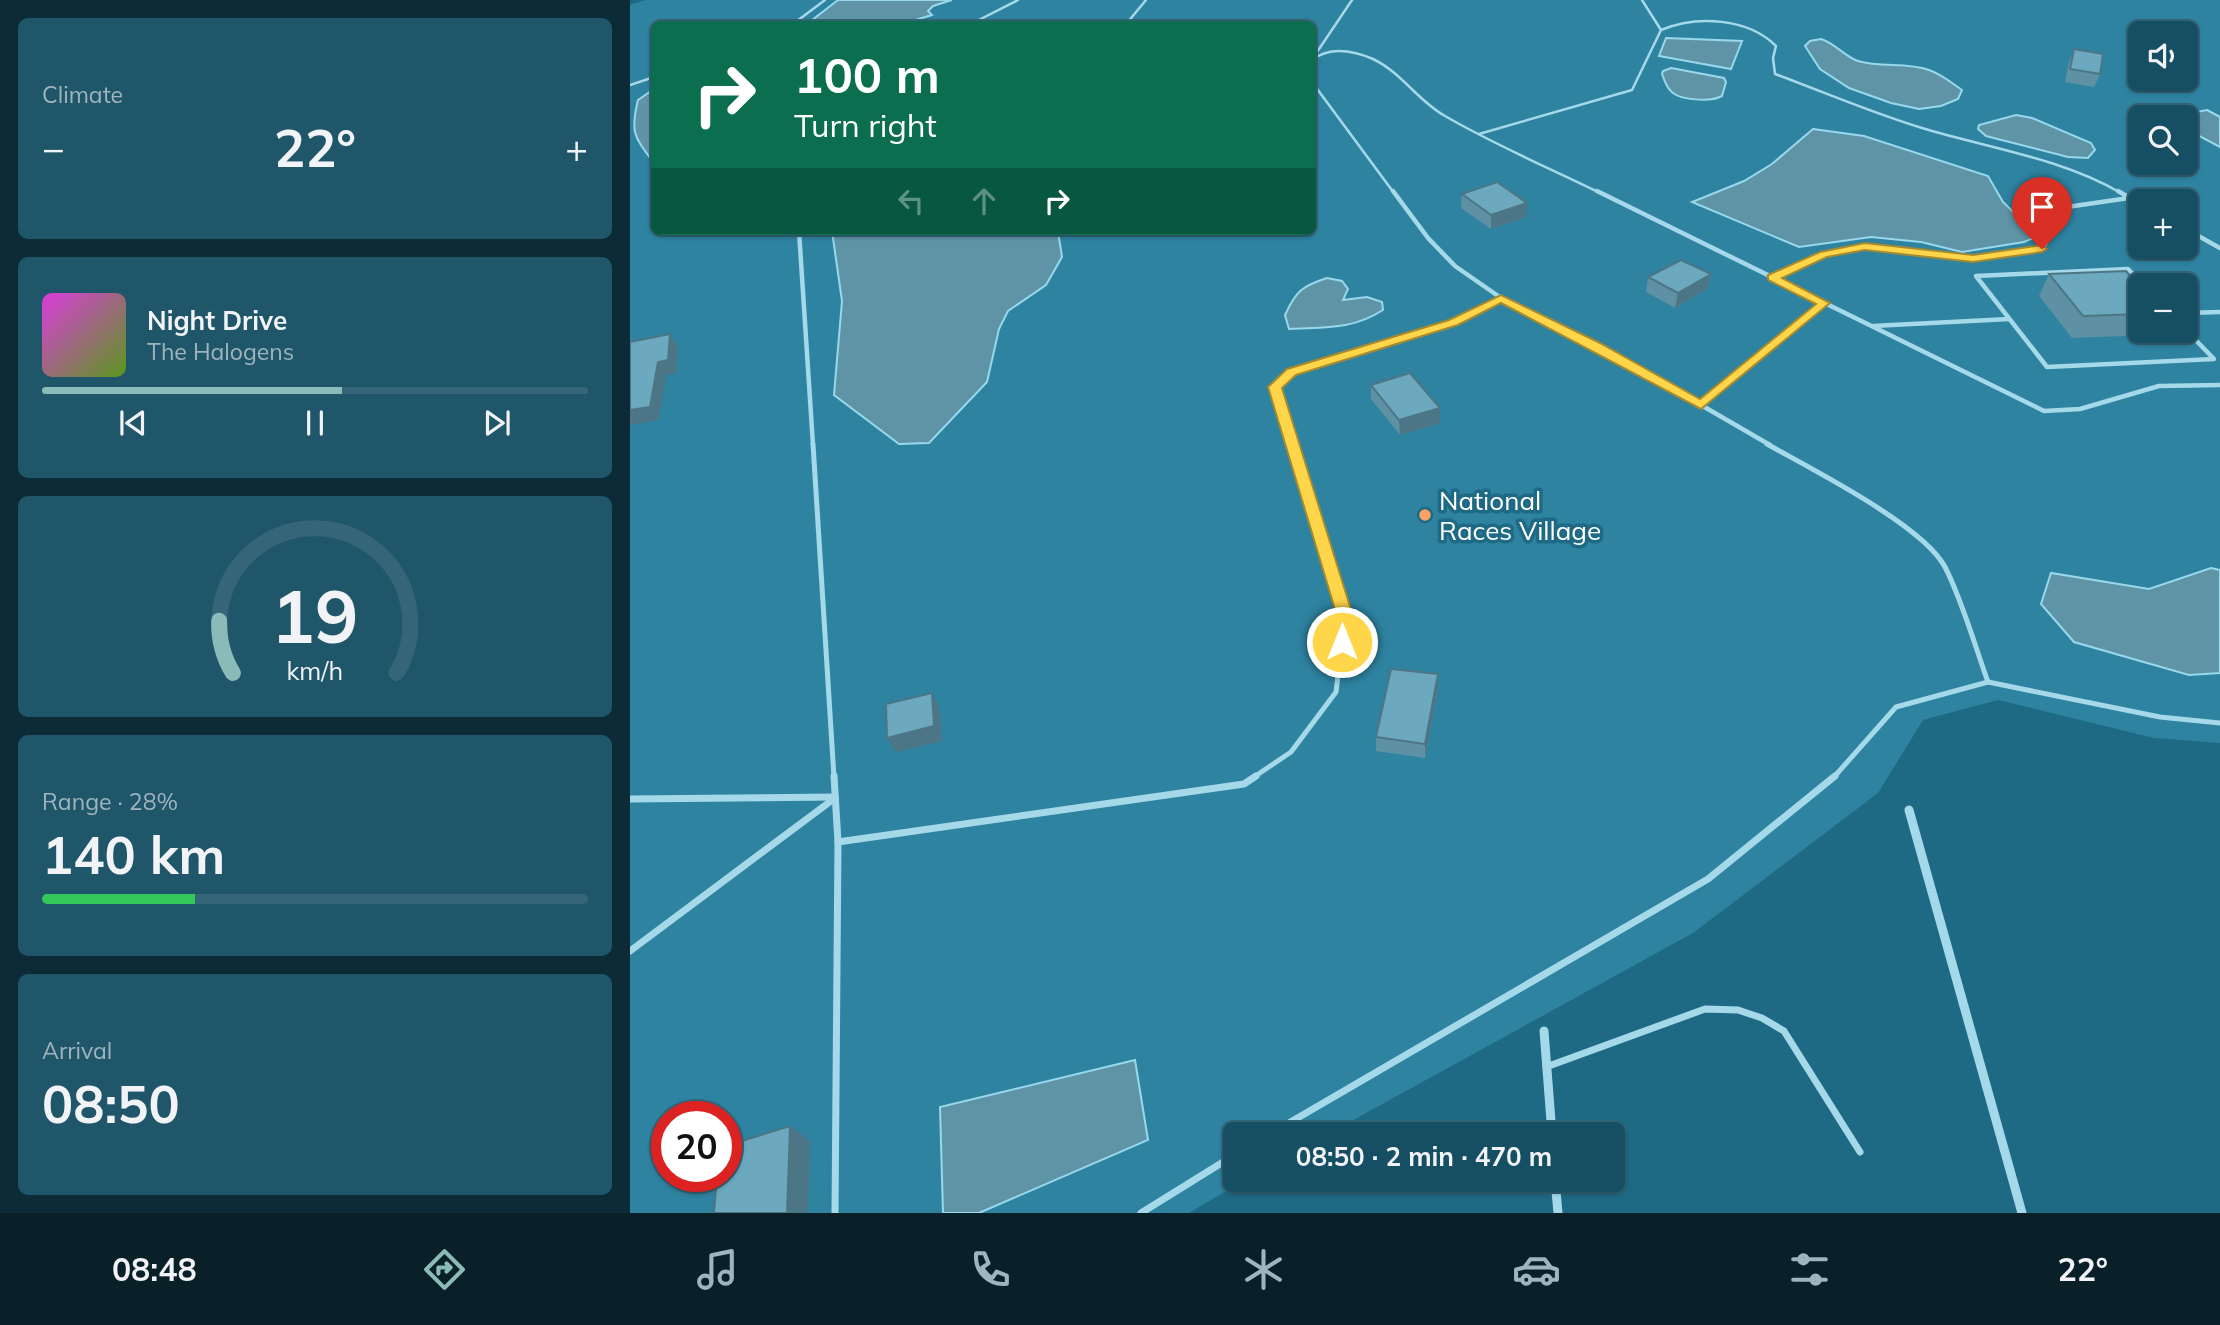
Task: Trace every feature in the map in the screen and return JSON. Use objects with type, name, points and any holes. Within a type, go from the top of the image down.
[{"type":"street","points":[[1909,810],[2022,1213]]},
{"type":"street","points":[[1544,1031],[1551,1122]]},
{"type":"street","points":[[1556,1192],[1558,1213]]},
{"type":"lane","points":[[797,21],[825,0]]},
{"type":"lane","points":[[978,21],[1018,0]]},
{"type":"lane","points":[[1129,21],[1146,0]]},
{"type":"lane","points":[[1316,54],[1352,0]]},
{"type":"lane","points":[[1642,0],[1661,30]]},
{"type":"lane","points":[[1479,134],[1632,90],[1661,30],[1675,24],[1707,20],[1763,33],[1776,46],[1773,58],[1775,74],[1920,128],[2036,159],[2104,183],[2128,197]]},
{"type":"lane","points":[[1316,57],[1325,52],[1339,51],[1382,61],[1442,115],[2044,411],[2080,409],[2159,386],[2220,385]]},
{"type":"lane","points":[[630,85],[651,78]]},
{"type":"lane","points":[[1316,87],[1428,238],[1455,266],[1501,298],[1701,405],[1888,515],[1931,547],[1945,567],[1988,682]]},
{"type":"lane","points":[[1772,278],[1824,254],[1865,247],[1973,258],[2042,249],[2067,207],[2128,198]]},
{"type":"lane","points":[[799,235],[838,842],[835,1213]]},
{"type":"lane","points":[[2198,236],[2220,248]]},
{"type":"lane","points":[[2132,273],[2128,269],[1976,276],[2047,367],[2214,359],[2198,342]]},
{"type":"lane","points":[[838,842],[1244,785],[1291,752],[1336,692],[1345,616],[1275,387],[1292,372],[1453,323],[1501,298]]},
{"type":"lane","points":[[1701,405],[1824,303]]},
{"type":"lane","points":[[2198,313],[2220,312]]},
{"type":"lane","points":[[1871,326],[2009,319]]},
{"type":"lane","points":[[1291,1122],[1708,879],[1828,785],[1896,707],[1988,682],[2160,717],[2220,723]]},
{"type":"lane","points":[[630,799],[835,797]]},
{"type":"lane","points":[[630,951],[835,797]]},
{"type":"lane","points":[[1546,1067],[1705,1010],[1738,1010],[1762,1018],[1784,1031],[1860,1152]]},
{"type":"lane","points":[[1141,1213],[1223,1162]]},
{"type":"shaded area","name":"National Races Village","points":[[645,0],[2220,0],[2220,743],[2154,738],[1998,700],[1923,720],[1878,793],[1693,933],[1350,1122],[1223,1122],[1225,1192],[1189,1213],[630,1213],[630,5]]},
{"type":"shaded area","points":[[838,0],[952,0],[933,6],[928,11],[932,15],[912,21],[811,21]]},
{"type":"shaded area","points":[[1666,38],[1742,41],[1731,69],[1659,56]]},
{"type":"shaded area","points":[[1821,39],[1858,61],[1929,70],[1962,90],[1958,99],[1941,106],[1919,109],[1891,103],[1849,88],[1820,69],[1805,46],[1810,41]]},
{"type":"shaded area","points":[[1671,68],[1724,78],[1726,82],[1722,96],[1695,99],[1674,94],[1667,87],[1662,74]]},
{"type":"shaded area","points":[[651,91],[651,159],[635,134],[634,120],[638,100]]},
{"type":"shaded area","points":[[2207,110],[2220,117],[2220,147],[2198,135],[2198,112]]},
{"type":"shaded area","points":[[2016,115],[2032,118],[2091,143],[2095,150],[2088,158],[2068,157],[1986,136],[1978,129],[1979,125]]},
{"type":"shaded area","points":[[1813,129],[1864,136],[1988,176],[2003,202],[2038,236],[2024,242],[1962,252],[1921,242],[1871,237],[1799,247],[1692,202],[1744,181],[1772,164]]},
{"type":"shaded area","points":[[833,235],[1059,235],[1062,257],[1046,285],[1008,311],[999,329],[987,382],[929,443],[899,444],[834,395],[842,301]]},
{"type":"shaded area","points":[[1327,278],[1342,281],[1348,289],[1343,300],[1367,297],[1382,302],[1383,310],[1349,324],[1289,329],[1285,315],[1293,300],[1306,287]]},
{"type":"shaded area","points":[[2211,568],[2220,570],[2220,673],[2189,675],[2074,642],[2041,604],[2051,573],[2149,589]]},
{"type":"shaded area","points":[[1135,1060],[1148,1140],[979,1213],[943,1213],[940,1107]]},
{"type":"building","points":[[2074,49],[2103,54],[2100,74],[2070,69]]},
{"type":"building","points":[[1497,182],[1527,203],[1491,215],[1462,194]]},
{"type":"building","points":[[1681,260],[1711,274],[1678,293],[1648,277]]},
{"type":"building","points":[[2126,271],[2128,314],[2083,316],[2049,274]]},
{"type":"building","points":[[670,334],[668,360],[658,362],[650,407],[630,410],[630,342]]},
{"type":"building","points":[[1410,373],[1440,408],[1399,420],[1371,385]]},
{"type":"building","points":[[1391,669],[1438,674],[1425,744],[1376,737]]},
{"type":"building","points":[[932,693],[934,726],[887,738],[886,704]]},
{"type":"building","points":[[790,1126],[787,1213],[714,1213],[716,1192],[742,1192],[742,1141]]},
{"type":"place","name":"National Races Village","points":[[1425,515]]},
{"type":"route","points":[[1342,642],[1345,616],[1275,387],[1292,372],[1453,323],[1501,298],[1701,405],[1824,303],[1772,278],[1789,270],[1824,254],[1865,247],[1973,258],[2042,249]]}]
